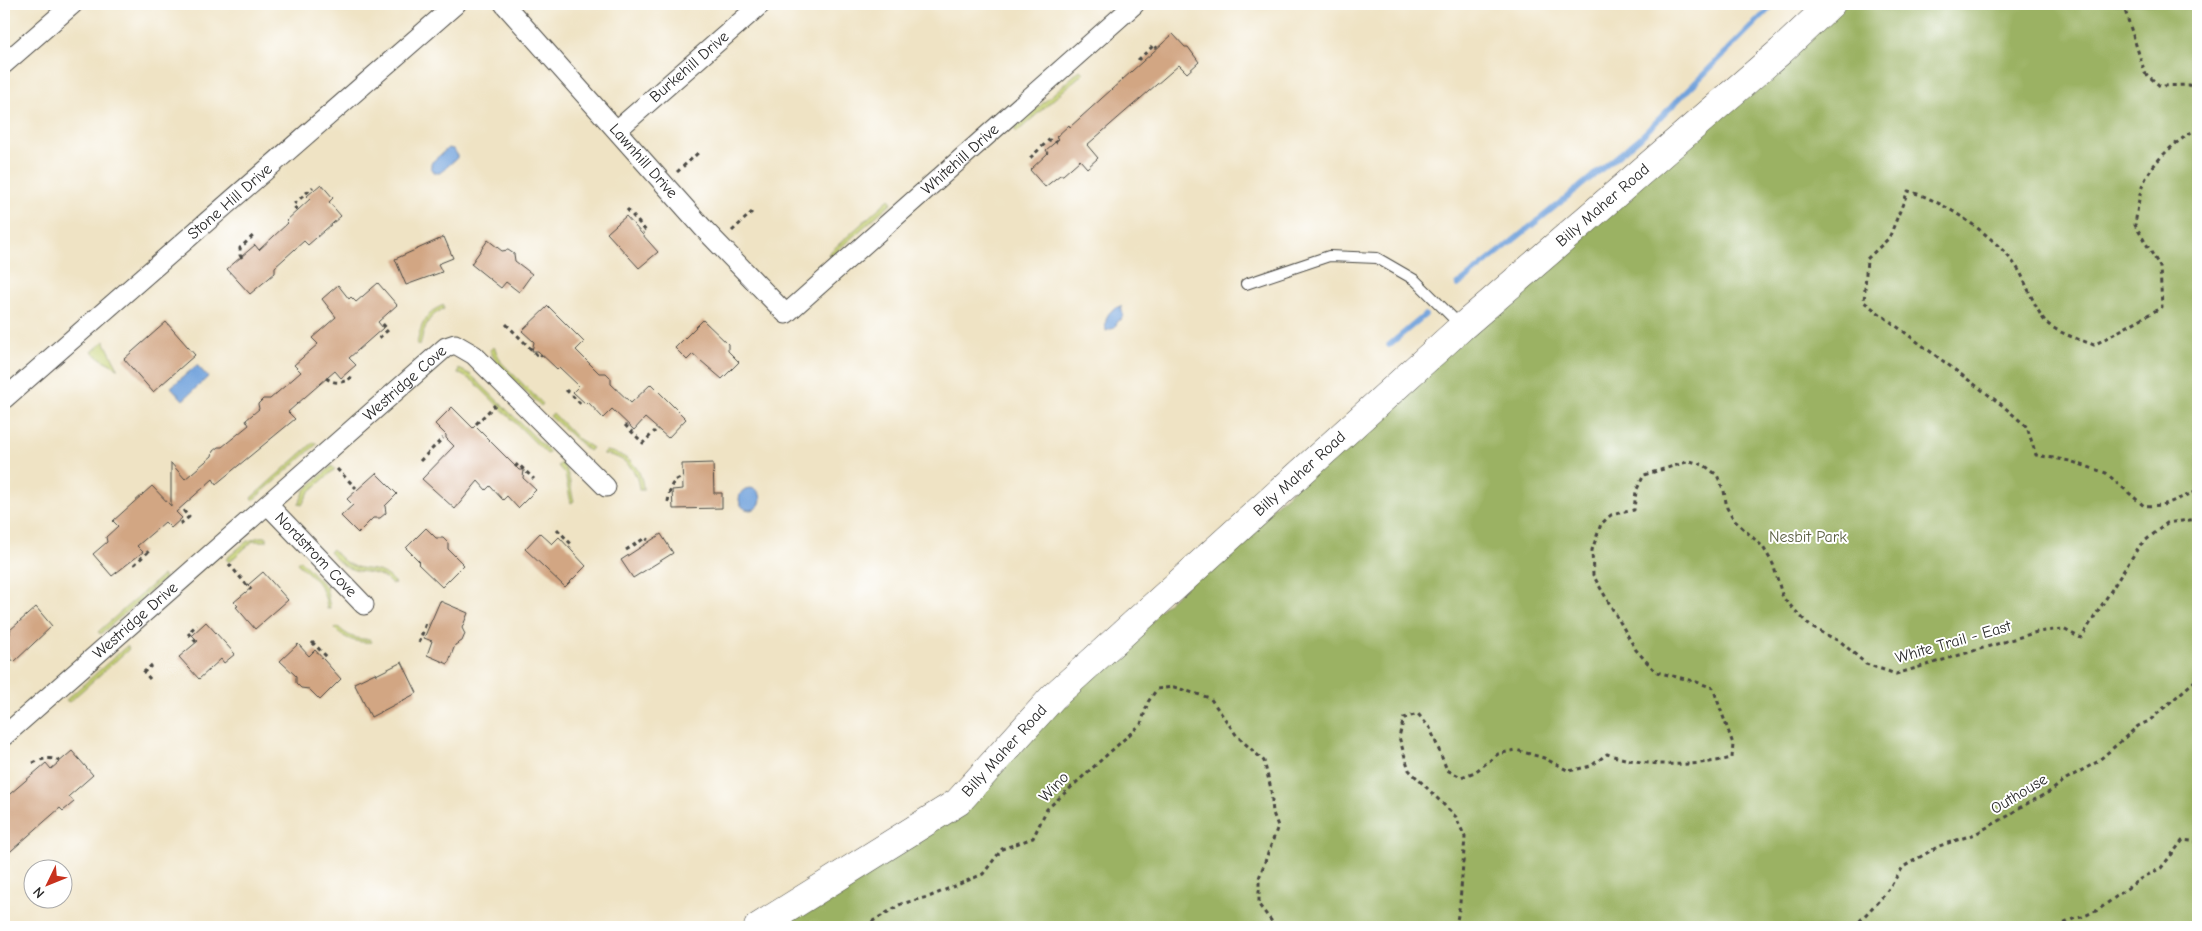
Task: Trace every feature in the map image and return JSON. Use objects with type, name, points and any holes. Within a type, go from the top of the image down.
[{"type":"main road","name":"Billy Maher Road","points":[[758,927],[958,802],[1053,697],[1462,327],[1773,57],[1831,4]]},
{"type":"street","points":[[4,64],[73,4]]},
{"type":"street","name":"Stone Hill Drive","points":[[4,400],[456,4]]},
{"type":"street","name":"Lawnhill Drive","points":[[504,4],[711,236],[786,314]]},
{"type":"street","name":"Burkehill Drive","points":[[617,130],[761,4]]},
{"type":"street","name":"Whitehill Drive","points":[[786,314],[1134,4]]},
{"type":"street","name":"Westridge Cove","points":[[268,505],[439,353],[446,347],[455,344],[474,355],[606,487]]},
{"type":"street","name":"Nordstrom Cove","points":[[268,505],[364,605]]},
{"type":"street","name":"Westridge Drive","points":[[4,736],[268,505]]},
{"type":"lane","points":[[1246,284],[1329,256],[1377,258],[1415,280],[1462,327]]},
{"type":"path","points":[[2123,4],[2145,73],[2160,86],[2190,85],[2198,97]]},
{"type":"path","points":[[1138,60],[1154,45],[1157,48]]},
{"type":"path","points":[[2198,128],[2178,140],[2154,163],[2141,190],[2135,225],[2160,267],[2162,307],[2094,344],[2055,329],[2046,323],[2019,271],[1996,243],[1972,225],[1924,195],[1908,191],[1889,238],[1867,259],[1864,302],[2002,405],[2027,427],[2036,455],[2070,461],[2106,473],[2144,506],[2163,505],[2198,491]]},
{"type":"path","points":[[1030,158],[1049,140],[1057,142]]},
{"type":"path","points":[[677,172],[698,153]]},
{"type":"path","points":[[297,210],[293,205],[313,187]]},
{"type":"path","points":[[627,209],[646,231],[643,233]]},
{"type":"path","points":[[732,231],[752,212]]},
{"type":"path","points":[[242,258],[240,248],[255,234]]},
{"type":"path","points":[[379,338],[388,330],[381,322]]},
{"type":"path","points":[[506,324],[539,357],[542,354]]},
{"type":"path","points":[[326,378],[336,383],[343,382],[353,376]]},
{"type":"path","points":[[566,390],[581,404],[583,402]]},
{"type":"path","points":[[476,424],[495,406]]},
{"type":"path","points":[[625,425],[643,443],[655,430]]},
{"type":"path","points":[[420,461],[443,438]]},
{"type":"path","name":"White Trail - East","points":[[1456,927],[1460,903],[1465,837],[1456,817],[1409,770],[1399,737],[1404,718],[1418,714],[1430,728],[1447,770],[1461,777],[1475,772],[1498,754],[1516,750],[1544,758],[1569,771],[1591,766],[1607,754],[1631,762],[1707,764],[1732,758],[1733,744],[1713,688],[1694,681],[1656,672],[1636,650],[1593,575],[1592,550],[1601,524],[1611,516],[1634,510],[1636,491],[1644,475],[1690,461],[1704,465],[1717,475],[1724,491],[1728,508],[1735,521],[1763,547],[1773,564],[1783,598],[1811,627],[1841,642],[1866,664],[1896,674],[2037,632],[2063,630],[2081,638],[2140,545],[2167,523],[2198,519]]},
{"type":"path","points":[[515,467],[518,464],[534,479]]},
{"type":"path","points":[[337,469],[356,488]]},
{"type":"path","points":[[668,502],[674,480],[684,477]]},
{"type":"path","points":[[180,524],[189,517],[182,509]]},
{"type":"path","points":[[557,529],[572,544],[570,547]]},
{"type":"path","points":[[626,550],[645,538],[648,540]]},
{"type":"path","points":[[134,563],[150,550]]},
{"type":"path","points":[[229,564],[251,590]]},
{"type":"path","points":[[419,643],[426,623],[429,624]]},
{"type":"path","points":[[196,642],[188,633],[197,625]]},
{"type":"path","points":[[312,642],[329,659]]},
{"type":"path","points":[[150,680],[144,672],[152,664]]},
{"type":"path","name":"Outhouse","points":[[1854,927],[1886,893],[1903,867],[1939,846],[1975,834],[2098,762],[2138,726],[2149,721],[2198,678]]},
{"type":"path","name":"Wino","points":[[866,927],[901,904],[932,896],[983,874],[1002,849],[1033,838],[1047,809],[1141,724],[1148,702],[1157,689],[1174,687],[1210,698],[1237,736],[1264,761],[1271,789],[1273,813],[1278,826],[1259,878],[1259,905],[1274,923],[1275,927]]},
{"type":"path","points":[[33,763],[46,758],[58,760],[62,763]]},
{"type":"path","points":[[2057,927],[2098,910],[2140,879],[2161,868],[2183,840],[2198,842]]},
{"type":"green space","name":"Nesbit Park","points":[[1829,4],[2198,4],[2198,927],[757,927],[943,813],[1087,676]]},
{"type":"green space","points":[[1080,70],[1083,73],[1017,132],[1014,129]]},
{"type":"green space","points":[[889,199],[892,202],[830,257],[828,254]]},
{"type":"green space","points":[[444,305],[444,309],[433,315],[427,324],[420,346],[417,345],[424,321],[432,312]]},
{"type":"green space","points":[[104,341],[118,368],[92,352]]},
{"type":"green space","points":[[494,347],[501,362],[543,404],[541,406],[496,362],[490,350]]},
{"type":"green space","points":[[459,369],[471,375],[550,452],[547,454],[473,381],[458,373]]},
{"type":"green space","points":[[553,413],[578,439],[592,448],[589,451],[550,416]]},
{"type":"green space","points":[[314,442],[317,444],[253,500],[251,498]]},
{"type":"green space","points":[[606,451],[621,455],[632,463],[640,475],[643,490],[639,490],[633,470],[623,461],[611,455],[603,454]]},
{"type":"green space","points":[[561,463],[569,477],[574,501],[571,503],[565,474],[558,466]]},
{"type":"green space","points":[[332,466],[335,469],[309,492],[302,505],[299,504],[305,490]]},
{"type":"green space","points":[[259,537],[267,537],[267,541],[253,541],[229,562],[226,559],[246,542]]},
{"type":"green space","points":[[332,549],[348,564],[383,573],[395,583],[391,584],[377,574],[348,568],[329,552]]},
{"type":"green space","points":[[300,560],[326,587],[330,608],[327,609],[324,594],[318,583],[297,563]]},
{"type":"green space","points":[[163,575],[165,578],[101,634],[98,632]]},
{"type":"green space","points":[[338,627],[352,637],[370,639],[372,642],[361,642],[348,638],[335,629]]},
{"type":"green space","points":[[127,646],[129,649],[69,702],[66,700]]},
{"type":"water","points":[[448,148],[453,149],[457,154],[457,158],[440,173],[435,173],[431,168],[431,163]]},
{"type":"water","points":[[1121,306],[1123,315],[1121,320],[1119,320],[1114,328],[1106,331],[1106,318],[1110,312]]},
{"type":"water","points":[[197,365],[208,377],[183,400],[171,387]]},
{"type":"water","points":[[750,488],[758,491],[761,499],[758,507],[750,510],[742,507],[739,499],[742,491]]},
{"type":"building","points":[[1173,34],[1185,47],[1188,47],[1199,62],[1187,73],[1179,65],[1087,145],[1098,158],[1087,168],[1080,160],[1045,187],[1030,170],[1048,153],[1046,150],[1059,139],[1056,137],[1069,125],[1070,127]]},
{"type":"building","points":[[321,184],[333,198],[329,202],[341,216],[308,245],[304,241],[275,267],[275,273],[250,294],[227,269],[255,245],[259,250],[288,223],[286,221],[310,199],[307,196]]},
{"type":"building","points":[[626,216],[658,252],[639,268],[607,233]]},
{"type":"building","points":[[444,237],[453,258],[438,264],[442,272],[406,285],[395,259]]},
{"type":"building","points":[[488,240],[502,251],[508,250],[514,254],[515,261],[532,274],[519,292],[506,282],[501,288],[471,264]]},
{"type":"building","points":[[378,283],[397,305],[378,322],[383,328],[349,358],[356,365],[341,378],[335,371],[288,412],[295,419],[216,484],[213,479],[176,512],[182,518],[171,528],[165,522],[137,546],[143,552],[112,576],[93,554],[107,542],[106,537],[118,526],[113,521],[152,486],[171,506],[171,463],[185,479],[212,456],[213,451],[218,447],[222,447],[249,425],[246,420],[259,409],[258,404],[263,399],[270,399],[301,372],[294,365],[318,344],[312,338],[336,317],[322,299],[338,285],[349,299],[351,297],[356,302]]},
{"type":"building","points":[[548,306],[584,342],[576,350],[599,373],[606,373],[611,378],[611,384],[631,403],[651,384],[686,419],[668,438],[645,418],[634,430],[612,409],[603,418],[588,402],[586,404],[573,392],[579,386],[559,367],[557,369],[538,351],[532,351],[534,342],[522,331]]},
{"type":"building","points":[[703,320],[728,344],[728,351],[739,362],[722,379],[693,354],[687,360],[675,348]]},
{"type":"building","points":[[166,322],[195,355],[153,392],[124,359]]},
{"type":"building","points":[[452,407],[473,428],[475,426],[519,470],[524,470],[523,478],[536,490],[518,508],[507,496],[503,500],[490,486],[486,490],[478,481],[455,509],[422,479],[454,446],[435,424]]},
{"type":"building","points":[[713,463],[714,493],[722,493],[722,508],[673,509],[672,490],[683,489],[682,464]]},
{"type":"building","points":[[376,473],[397,494],[385,506],[386,513],[380,518],[373,518],[358,533],[341,516],[353,505],[347,499]]},
{"type":"building","points":[[426,528],[436,538],[443,538],[448,543],[448,549],[464,565],[442,587],[418,564],[420,562],[406,548]]},
{"type":"building","points":[[540,533],[552,544],[559,537],[586,566],[565,587],[525,549]]},
{"type":"building","points":[[661,534],[673,553],[633,578],[621,560]]},
{"type":"building","points":[[263,572],[288,600],[255,629],[234,602],[251,588],[248,585]]},
{"type":"building","points":[[440,601],[468,613],[462,628],[465,634],[462,641],[455,645],[448,664],[427,655],[432,641],[424,638]]},
{"type":"building","points":[[36,607],[52,626],[14,662],[4,650],[4,639],[10,634],[10,630]]},
{"type":"building","points":[[206,622],[235,654],[224,663],[221,659],[199,679],[179,657],[198,641],[192,635]]},
{"type":"building","points":[[298,644],[309,656],[315,650],[341,679],[320,700],[309,689],[301,688],[296,683],[296,676],[280,661]]},
{"type":"building","points":[[402,662],[417,693],[371,717],[354,683]]},
{"type":"building","points":[[72,751],[93,775],[69,796],[74,802],[63,811],[60,808],[4,857],[4,799],[46,763],[51,769]]},
{"type":"waterway","points":[[1458,285],[1640,138],[1774,4]]},
{"type":"waterway","points":[[1389,345],[1425,315]]}]
